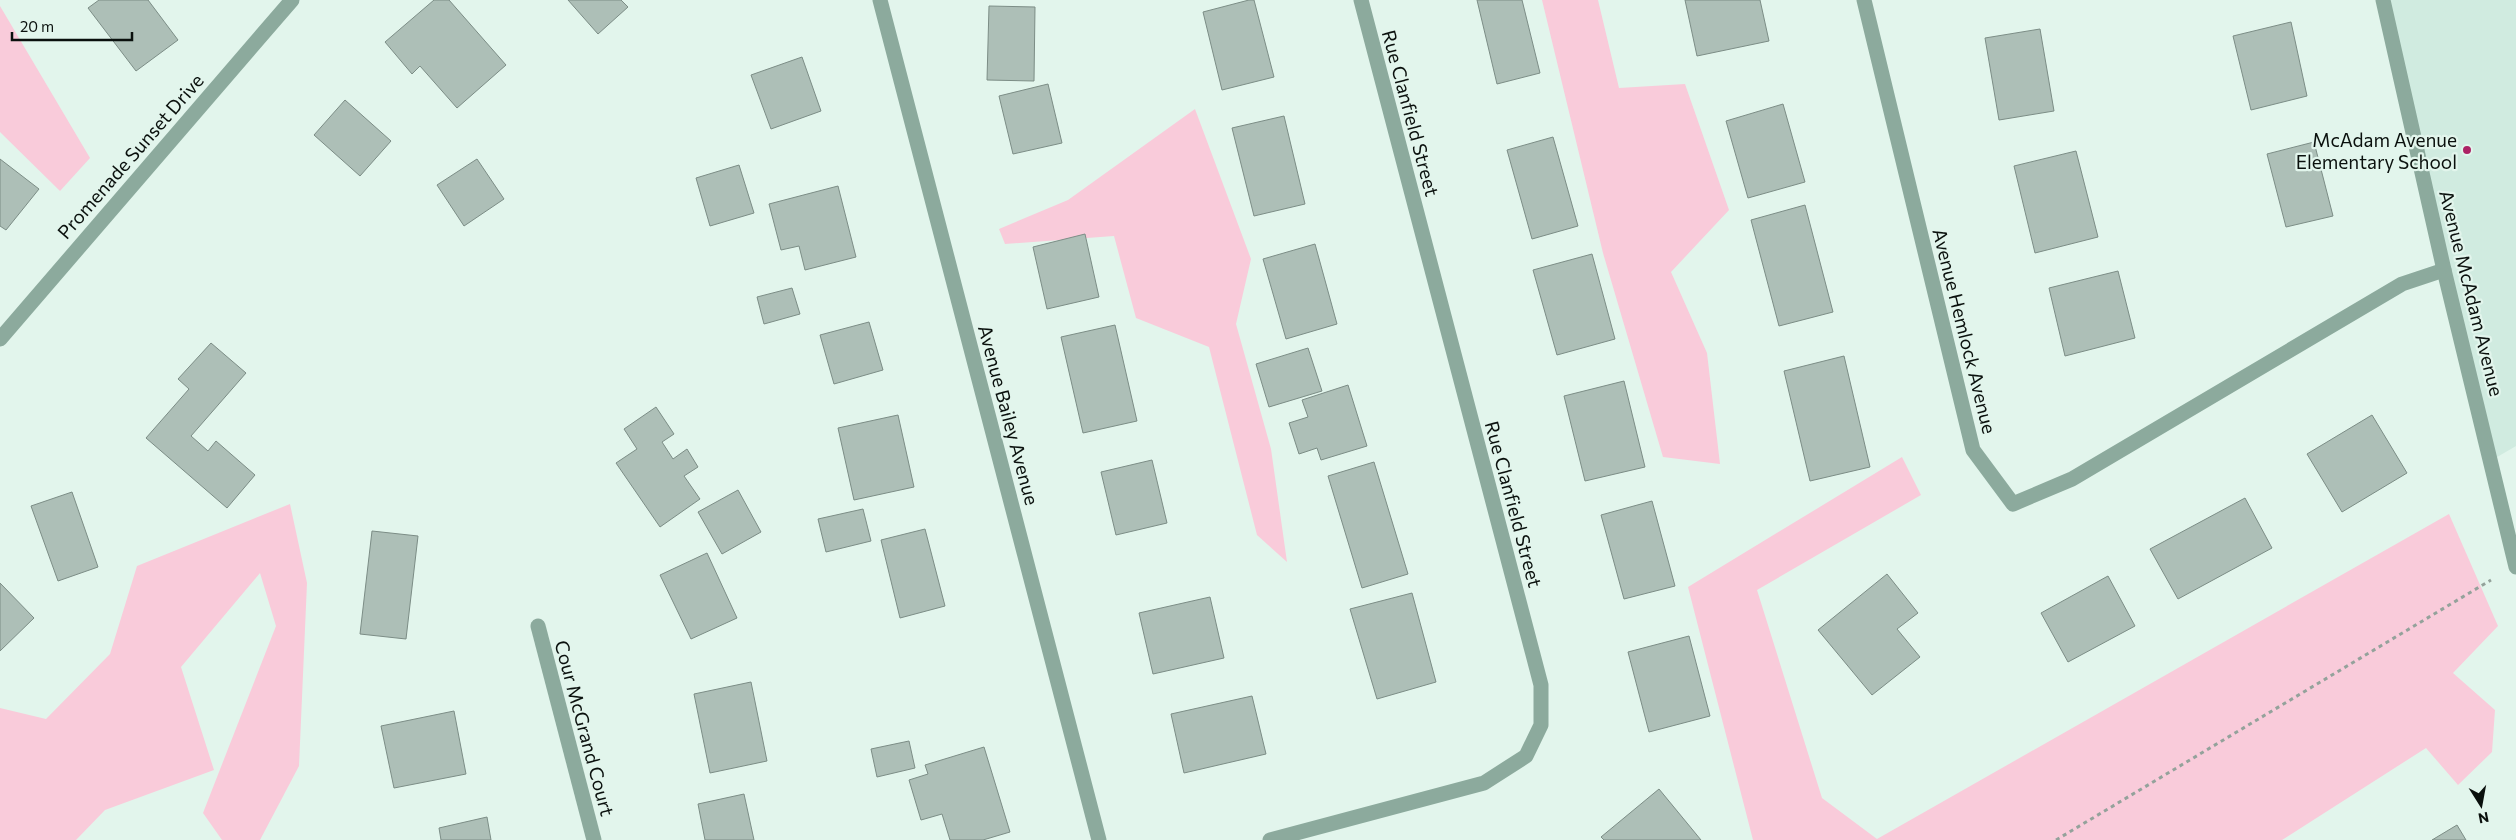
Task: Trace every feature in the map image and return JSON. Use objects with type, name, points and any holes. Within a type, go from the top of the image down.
[{"type":"street","name":"Promenade Sunset Drive","points":[[0,339],[292,0]]},
{"type":"street","name":"Avenue Bailey Avenue","points":[[880,0],[1099,840]]},
{"type":"street","name":"Rue Clanfield Street","points":[[1270,840],[1484,783],[1526,756],[1541,725],[1541,685],[1361,0]]},
{"type":"street","name":"Avenue Hemlock Avenue","points":[[1864,0],[1973,450],[2014,504],[2072,478],[2402,284],[2444,270]]},
{"type":"street","name":"Avenue McAdam Avenue","points":[[2383,0],[2444,270],[2516,566]]},
{"type":"street","name":"Cour McGrand Court","points":[[538,626],[594,840]]},
{"type":"path","points":[[2056,840],[2516,566]]},
{"type":"shaded area","points":[[1542,0],[1598,0],[1619,88],[1685,84],[1729,210],[1671,272],[1707,353],[1720,464],[1663,457],[1603,253]]},
{"type":"shaded area","name":"McAdam Avenue Elementary School","points":[[2383,0],[2516,0],[2516,446],[2492,460]]},
{"type":"shaded area","points":[[0,6],[90,158],[60,191],[0,132]]},
{"type":"shaded area","points":[[1195,109],[1251,259],[1236,324],[1271,449],[1287,562],[1257,535],[1209,347],[1136,318],[1114,236],[1005,244],[999,229],[1068,200]]},
{"type":"shaded area","points":[[1902,457],[1921,495],[1757,590],[1822,798],[1877,839],[2449,514],[2498,626],[2453,673],[2495,710],[2492,752],[2458,785],[2426,748],[2282,840],[1753,840],[1688,587]]},
{"type":"shaded area","points":[[290,504],[307,583],[299,766],[260,840],[222,840],[203,813],[276,626],[260,573],[181,667],[214,770],[105,810],[76,840],[0,840],[0,708],[46,719],[110,654],[137,566]]},
{"type":"building","points":[[99,0],[148,0],[178,40],[136,71],[88,8]]},
{"type":"building","points":[[434,0],[449,0],[506,65],[457,108],[420,66],[412,74],[385,42]]},
{"type":"building","points":[[568,0],[621,0],[628,7],[598,34]]},
{"type":"building","points":[[1254,0],[1274,77],[1222,90],[1203,12]]},
{"type":"building","points":[[1477,0],[1522,0],[1540,73],[1497,84]]},
{"type":"building","points":[[1685,0],[1760,0],[1769,41],[1697,56]]},
{"type":"building","points":[[989,6],[1035,7],[1034,81],[987,80]]},
{"type":"building","points":[[2291,22],[2307,96],[2251,110],[2233,36]]},
{"type":"building","points":[[2040,29],[2054,111],[1999,120],[1985,38]]},
{"type":"building","points":[[802,57],[821,111],[771,129],[751,75]]},
{"type":"building","points":[[1048,84],[1062,143],[1013,154],[999,96]]},
{"type":"building","points":[[345,100],[391,141],[360,176],[314,135]]},
{"type":"building","points":[[1783,104],[1805,182],[1748,198],[1726,121]]},
{"type":"building","points":[[1284,116],[1305,204],[1254,216],[1232,128]]},
{"type":"building","points":[[1553,137],[1578,226],[1532,239],[1507,150]]},
{"type":"building","points":[[2314,142],[2333,216],[2286,227],[2267,154]]},
{"type":"building","points":[[2076,151],[2098,237],[2035,253],[2014,166]]},
{"type":"building","points":[[0,159],[39,189],[6,230],[0,226]]},
{"type":"building","points":[[477,159],[504,199],[464,226],[437,185]]},
{"type":"building","points":[[739,165],[754,213],[710,226],[696,178]]},
{"type":"building","points":[[838,186],[856,257],[805,270],[799,246],[781,250],[769,204]]},
{"type":"building","points":[[1805,205],[1833,312],[1779,326],[1751,220]]},
{"type":"building","points":[[1085,234],[1099,297],[1047,309],[1033,247]]},
{"type":"building","points":[[1315,244],[1337,324],[1286,339],[1263,259]]},
{"type":"building","points":[[1592,254],[1615,339],[1557,355],[1533,270]]},
{"type":"building","points":[[2118,271],[2135,338],[2065,356],[2049,288]]},
{"type":"building","points":[[792,288],[800,314],[764,324],[757,297]]},
{"type":"building","points":[[869,322],[883,370],[834,384],[820,335]]},
{"type":"building","points":[[1115,325],[1137,421],[1083,433],[1061,337]]},
{"type":"building","points":[[211,343],[246,373],[191,436],[208,451],[216,441],[255,475],[227,508],[146,438],[189,389],[178,379]]},
{"type":"building","points":[[1308,348],[1322,391],[1269,407],[1256,364]]},
{"type":"building","points":[[1844,356],[1870,467],[1810,481],[1784,371]]},
{"type":"building","points":[[1624,381],[1645,467],[1585,481],[1564,396]]},
{"type":"building","points":[[1348,385],[1367,446],[1321,460],[1317,448],[1299,454],[1289,423],[1308,417],[1302,400]]},
{"type":"building","points":[[656,407],[674,434],[662,442],[673,459],[687,449],[698,467],[684,476],[700,499],[660,527],[616,463],[637,449],[624,429]]},
{"type":"building","points":[[898,415],[914,487],[854,500],[838,428]]},
{"type":"building","points":[[2372,415],[2407,473],[2342,512],[2307,454]]},
{"type":"building","points":[[1152,460],[1167,523],[1116,535],[1101,472]]},
{"type":"building","points":[[1374,462],[1408,574],[1362,588],[1328,476]]},
{"type":"building","points":[[738,490],[761,532],[722,554],[698,512]]},
{"type":"building","points":[[72,492],[98,567],[58,581],[31,506]]},
{"type":"building","points":[[2245,498],[2272,548],[2178,599],[2150,549]]},
{"type":"building","points":[[1652,501],[1675,586],[1624,599],[1601,515]]},
{"type":"building","points":[[863,509],[871,541],[826,552],[818,519]]},
{"type":"building","points":[[925,529],[945,606],[900,618],[881,540]]},
{"type":"building","points":[[372,531],[418,536],[406,639],[360,634]]},
{"type":"building","points":[[707,553],[737,618],[691,639],[660,575]]},
{"type":"building","points":[[1887,574],[1918,613],[1897,629],[1920,657],[1872,695],[1818,630]]},
{"type":"building","points":[[2108,576],[2135,626],[2068,662],[2041,613]]},
{"type":"building","points":[[0,583],[34,618],[0,651]]},
{"type":"building","points":[[1412,593],[1436,682],[1377,699],[1350,609]]},
{"type":"building","points":[[1210,597],[1224,658],[1153,674],[1139,613]]},
{"type":"building","points":[[1689,636],[1710,716],[1649,732],[1628,652]]},
{"type":"building","points":[[751,682],[767,761],[710,773],[694,694]]},
{"type":"building","points":[[1252,696],[1266,754],[1184,773],[1171,714]]},
{"type":"building","points":[[454,711],[466,774],[394,788],[381,726]]},
{"type":"building","points":[[909,741],[915,768],[877,777],[871,749]]},
{"type":"building","points":[[984,747],[1010,832],[983,840],[950,840],[942,814],[921,820],[909,780],[928,774],[925,765]]},
{"type":"building","points":[[1659,789],[1701,840],[1604,840],[1601,837]]},
{"type":"building","points":[[744,794],[754,840],[705,840],[698,804]]},
{"type":"building","points":[[487,817],[491,840],[441,840],[439,828]]},
{"type":"building","points":[[2457,825],[2466,840],[2432,840]]},
{"type":"place","name":"McAdam Avenue Elementary School","points":[[2467,150]]}]
